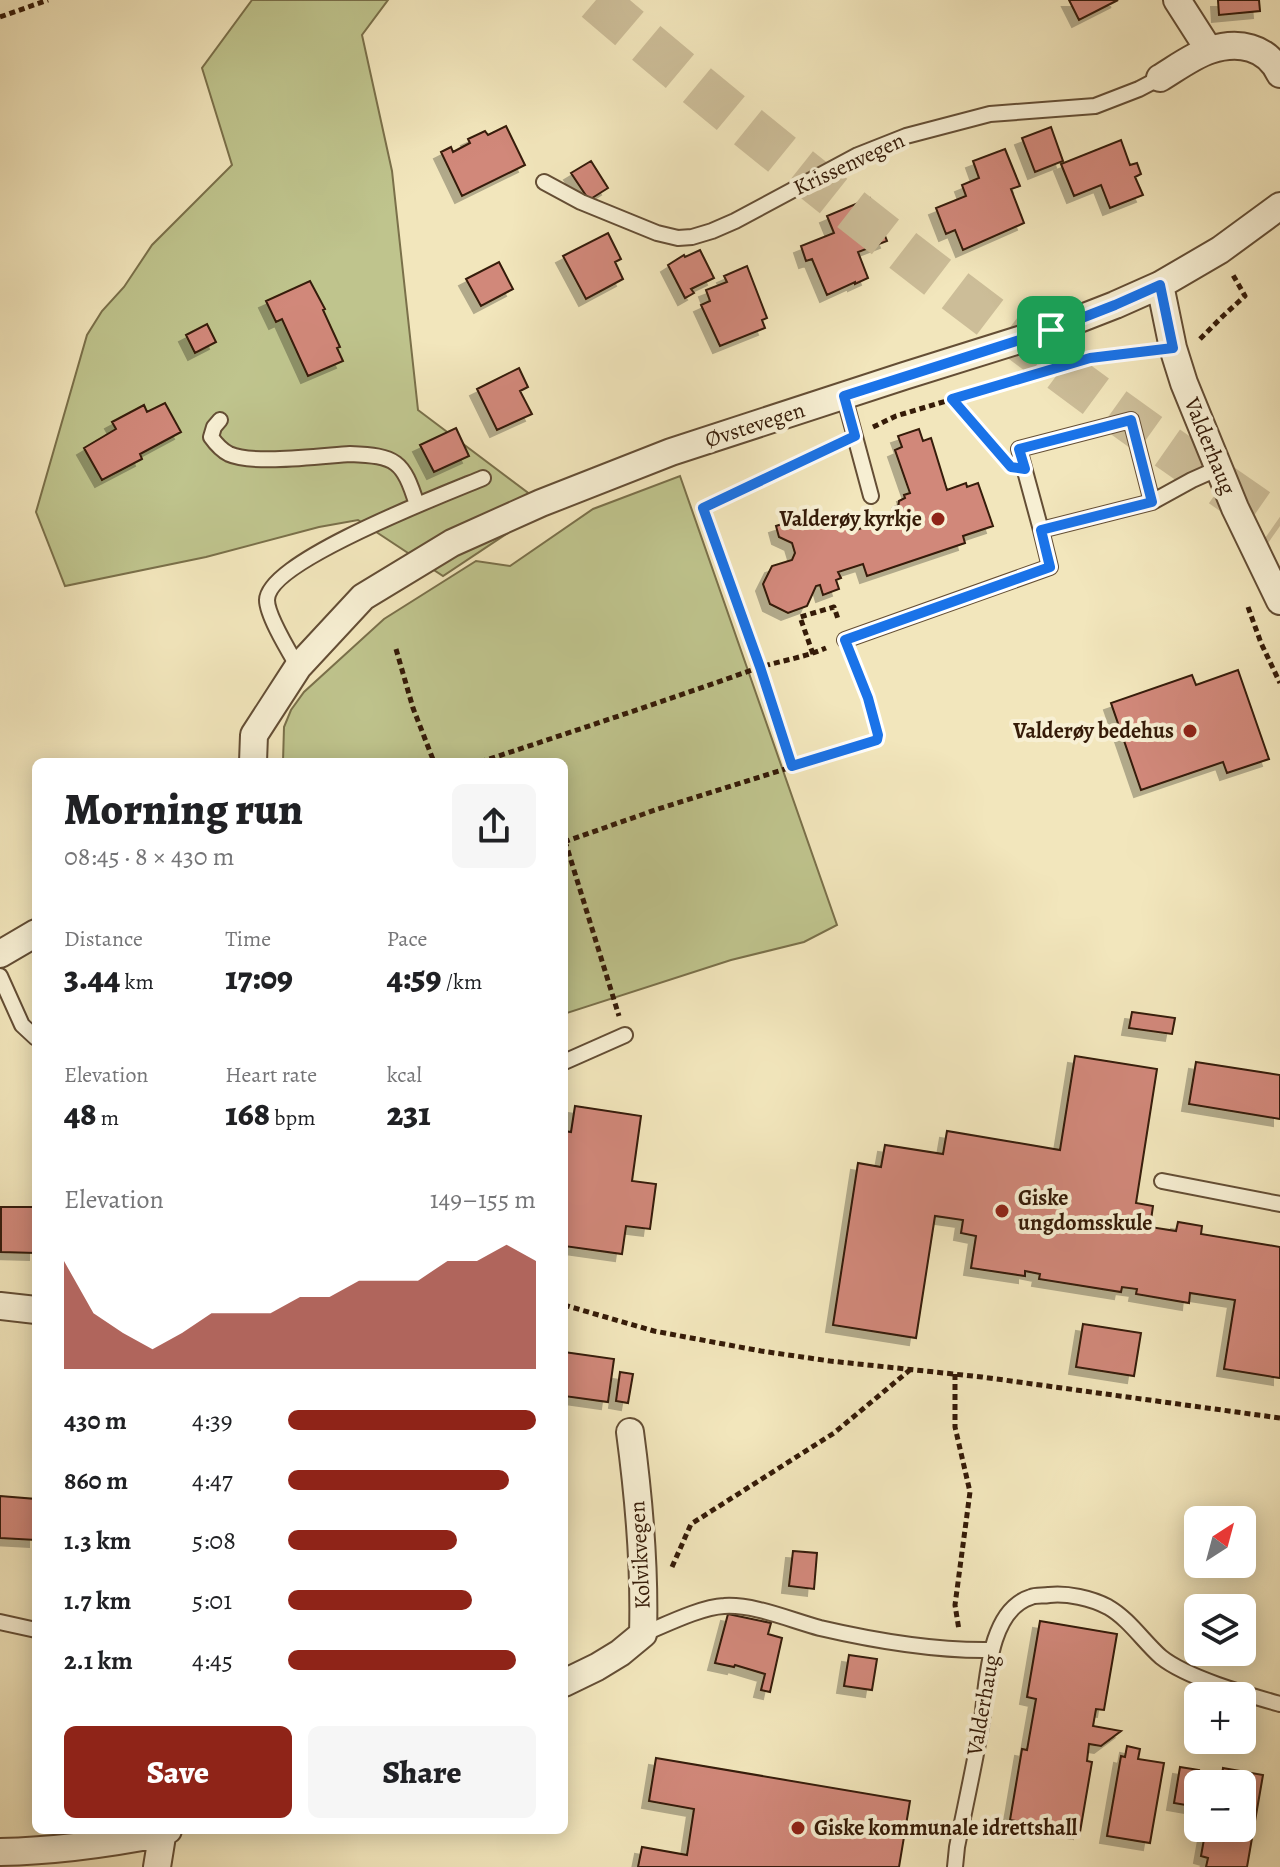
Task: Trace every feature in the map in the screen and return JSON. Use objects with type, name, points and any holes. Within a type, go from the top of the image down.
[{"type":"street","points":[[1177,0],[1209,50]]},
{"type":"street","name":"Krissenvegen","points":[[1160,78],[1209,50],[1236,46],[1256,49],[1268,55],[1280,74]]},
{"type":"street","name":"Øvstevegen","points":[[253,758],[254,735],[298,667],[363,597],[452,543],[541,503],[671,452],[1051,330],[1115,305],[1160,285],[1220,250],[1280,206]]},
{"type":"street","name":"Valderhaug","points":[[1160,285],[1184,383],[1257,557],[1280,601]]},
{"type":"street","points":[[0,954],[32,935]]},
{"type":"street","points":[[0,1306],[32,1310]]},
{"type":"street","name":"Kolvikvegen","points":[[568,1681],[620,1653],[643,1634],[644,1591],[630,1432]]},
{"type":"street","points":[[0,1852],[99,1845],[150,1834]]},
{"type":"street","points":[[157,1867],[163,1834]]},
{"type":"lane","name":"Krissenvegen","points":[[544,182],[581,202],[657,233],[678,238],[692,237],[735,221],[858,155],[906,136],[990,114],[1095,106],[1160,78]]},
{"type":"lane","points":[[844,396],[871,496]]},
{"type":"lane","points":[[220,420],[211,437],[218,447],[230,455],[259,460],[350,454],[395,462],[408,477],[417,505]]},
{"type":"lane","points":[[845,640],[1050,567],[1019,449],[1131,420],[1152,502]]},
{"type":"lane","points":[[1041,530],[1152,502],[1219,468]]},
{"type":"lane","points":[[298,667],[267,603],[276,583],[314,555],[417,505],[483,478]]},
{"type":"lane","points":[[0,976],[22,1025],[32,1034]]},
{"type":"lane","points":[[568,1060],[625,1035]]},
{"type":"lane","points":[[1162,1181],[1280,1204]]},
{"type":"lane","name":"Valderhaug","points":[[955,1867],[981,1726],[991,1650],[1004,1619],[1016,1605],[1031,1597],[1056,1594],[1087,1599],[1109,1607],[1163,1658],[1180,1669],[1218,1685],[1280,1704]]},
{"type":"lane","points":[[643,1634],[710,1608],[738,1605],[820,1628],[893,1643],[962,1651],[991,1650]]},
{"type":"lane","points":[[0,1622],[32,1629]]},
{"type":"path","points":[[0,17],[48,0]]},
{"type":"path","points":[[792,766],[703,508],[896,416],[1090,358],[1173,348],[1202,339],[1245,296],[1220,250]]},
{"type":"path","points":[[952,399],[1011,467],[1025,469]]},
{"type":"path","points":[[568,840],[877,740],[868,698],[834,607],[800,617],[813,654]]},
{"type":"path","points":[[492,758],[650,707],[760,667],[813,654],[845,640]]},
{"type":"path","points":[[396,649],[413,708],[432,758]]},
{"type":"path","points":[[568,854],[625,1035]]},
{"type":"path","points":[[568,1306],[654,1331],[816,1359],[955,1374],[1280,1418]]},
{"type":"path","points":[[668,1578],[691,1524],[834,1433],[911,1369]]},
{"type":"path","points":[[955,1374],[955,1427],[970,1492],[955,1605],[962,1651]]},
{"type":"green space","points":[[252,0],[388,0],[362,35],[392,171],[418,410],[547,507],[443,576],[358,520],[319,527],[206,557],[65,586],[36,512],[87,335],[152,245],[232,165],[202,68]]},
{"type":"green space","points":[[680,476],[837,925],[804,942],[731,960],[568,1013],[568,758],[283,758],[284,727],[304,692],[384,619],[476,561],[510,566],[593,509]]},
{"type":"building","points":[[1069,0],[1118,0],[1079,20]]},
{"type":"building","points":[[1218,0],[1259,0],[1260,11],[1219,15]]},
{"type":"building","points":[[506,126],[525,165],[462,196],[441,152],[451,147],[453,152],[470,143],[468,139],[485,131],[488,135]]},
{"type":"building","points":[[1051,127],[1063,161],[1035,172],[1022,138]]},
{"type":"building","points":[[1121,140],[1130,165],[1137,163],[1141,174],[1135,177],[1143,195],[1110,208],[1101,185],[1074,196],[1061,164]]},
{"type":"building","points":[[1005,149],[1020,186],[1011,189],[1024,223],[963,250],[955,230],[946,234],[936,208],[966,196],[962,185],[979,178],[973,161]]},
{"type":"building","points":[[591,161],[608,188],[589,200],[571,173]]},
{"type":"building","points":[[870,198],[887,241],[858,252],[868,278],[827,295],[812,259],[806,261],[801,246],[834,233],[827,216]]},
{"type":"building","points":[[608,233],[621,259],[615,262],[623,279],[586,299],[563,256]]},
{"type":"building","points":[[700,250],[714,278],[691,289],[694,293],[685,298],[668,265]]},
{"type":"building","points":[[499,262],[513,289],[481,306],[466,279]]},
{"type":"building","points":[[747,266],[767,318],[762,320],[765,328],[720,346],[701,305],[710,301],[706,290],[727,282],[724,276]]},
{"type":"building","points":[[310,281],[325,309],[343,361],[308,376],[282,319],[276,322],[266,301]]},
{"type":"building","points":[[207,324],[216,342],[195,353],[186,335]]},
{"type":"building","points":[[519,368],[528,387],[520,391],[532,414],[497,430],[477,389]]},
{"type":"building","points":[[165,403],[181,432],[140,454],[142,459],[102,480],[84,448],[116,429],[112,422],[144,405],[147,412]]},
{"type":"building","points":[[456,428],[469,456],[434,472],[420,445]]},
{"type":"building","name":"Valderøy kyrkje","points":[[919,429],[923,441],[931,438],[947,490],[966,483],[967,487],[978,483],[993,526],[963,536],[965,543],[867,576],[863,564],[838,572],[841,578],[836,580],[839,589],[823,595],[820,585],[816,586],[807,606],[788,613],[770,604],[763,584],[772,566],[792,560],[795,553],[792,543],[779,537],[776,526],[788,522],[799,528],[833,517],[838,530],[854,525],[856,530],[904,514],[898,508],[899,501],[910,493],[895,450],[902,447],[898,436]]},
{"type":"building","name":"Valderøy bedehus","points":[[1238,670],[1269,759],[1227,773],[1223,762],[1141,790],[1111,703],[1192,675],[1196,685]]},
{"type":"building","points":[[1132,1012],[1175,1018],[1172,1034],[1129,1028]]},
{"type":"building","name":"Giske ungdomsskule","points":[[1075,1056],[1157,1069],[1136,1203],[1153,1206],[1150,1227],[1176,1231],[1178,1222],[1202,1226],[1201,1234],[1280,1247],[1280,1378],[1224,1369],[1235,1300],[1190,1293],[1189,1303],[1136,1294],[1137,1289],[1122,1287],[1121,1292],[1039,1279],[1040,1274],[1025,1271],[1025,1276],[971,1268],[976,1236],[961,1233],[963,1220],[935,1216],[916,1338],[833,1325],[858,1163],[881,1167],[885,1145],[943,1154],[947,1131],[1060,1150]]},
{"type":"building","points":[[1196,1062],[1280,1075],[1280,1119],[1189,1104]]},
{"type":"building","points":[[575,1106],[641,1116],[632,1181],[656,1184],[650,1229],[626,1226],[622,1254],[568,1247],[568,1132],[571,1132]]},
{"type":"building","points":[[1,1207],[32,1207],[32,1253],[1,1252]]},
{"type":"building","points":[[1083,1324],[1141,1333],[1134,1376],[1076,1367]]},
{"type":"building","points":[[568,1353],[614,1359],[608,1402],[568,1397]]},
{"type":"building","points":[[620,1372],[633,1374],[628,1403],[616,1401]]},
{"type":"building","points":[[0,1496],[32,1499],[32,1540],[0,1538]]},
{"type":"building","points":[[793,1551],[817,1553],[814,1589],[789,1586]]},
{"type":"building","points":[[728,1614],[771,1623],[768,1634],[782,1638],[770,1692],[761,1690],[765,1674],[715,1663]]},
{"type":"building","points":[[1040,1621],[1117,1634],[1104,1710],[1096,1709],[1093,1726],[1121,1731],[1101,1746],[1089,1744],[1087,1761],[1092,1762],[1080,1832],[1010,1820],[1022,1749],[1027,1750],[1036,1699],[1027,1697]]},
{"type":"building","points":[[849,1655],[877,1659],[872,1690],[844,1686]]},
{"type":"building","points":[[1127,1746],[1140,1749],[1138,1759],[1164,1763],[1150,1843],[1107,1836],[1121,1756],[1125,1757]]},
{"type":"building","name":"Giske kommunale idrettshall","points":[[656,1758],[910,1801],[899,1867],[638,1867],[642,1847],[687,1855],[694,1809],[649,1801]]},
{"type":"building","points":[[1180,1767],[1199,1770],[1184,1770],[1184,1805],[1174,1803]]},
{"type":"building","points":[[1256,1774],[1263,1775],[1256,1815]]},
{"type":"building","points":[[1204,1842],[1251,1842],[1247,1867],[1206,1867],[1208,1858],[1201,1856]]},
{"type":"tunnel","points":[[596,0],[719,104],[908,255],[1101,400],[1280,526]]},
{"type":"place","name":"Valderøy kyrkje","points":[[938,519]]},
{"type":"place","name":"Valderøy bedehus","points":[[1190,731]]},
{"type":"place","name":"Giske ungdomsskule","points":[[1002,1211]]},
{"type":"place","name":"Giske kommunale idrettshall","points":[[798,1828]]},
{"type":"route","points":[[1160,285],[1173,348],[1090,358],[952,399],[1011,467],[1025,469],[1019,449],[1131,420],[1152,502],[1041,530],[1050,567],[845,640],[868,698],[877,740],[792,766],[703,508],[855,436],[844,396],[1051,330],[1160,285]]}]
